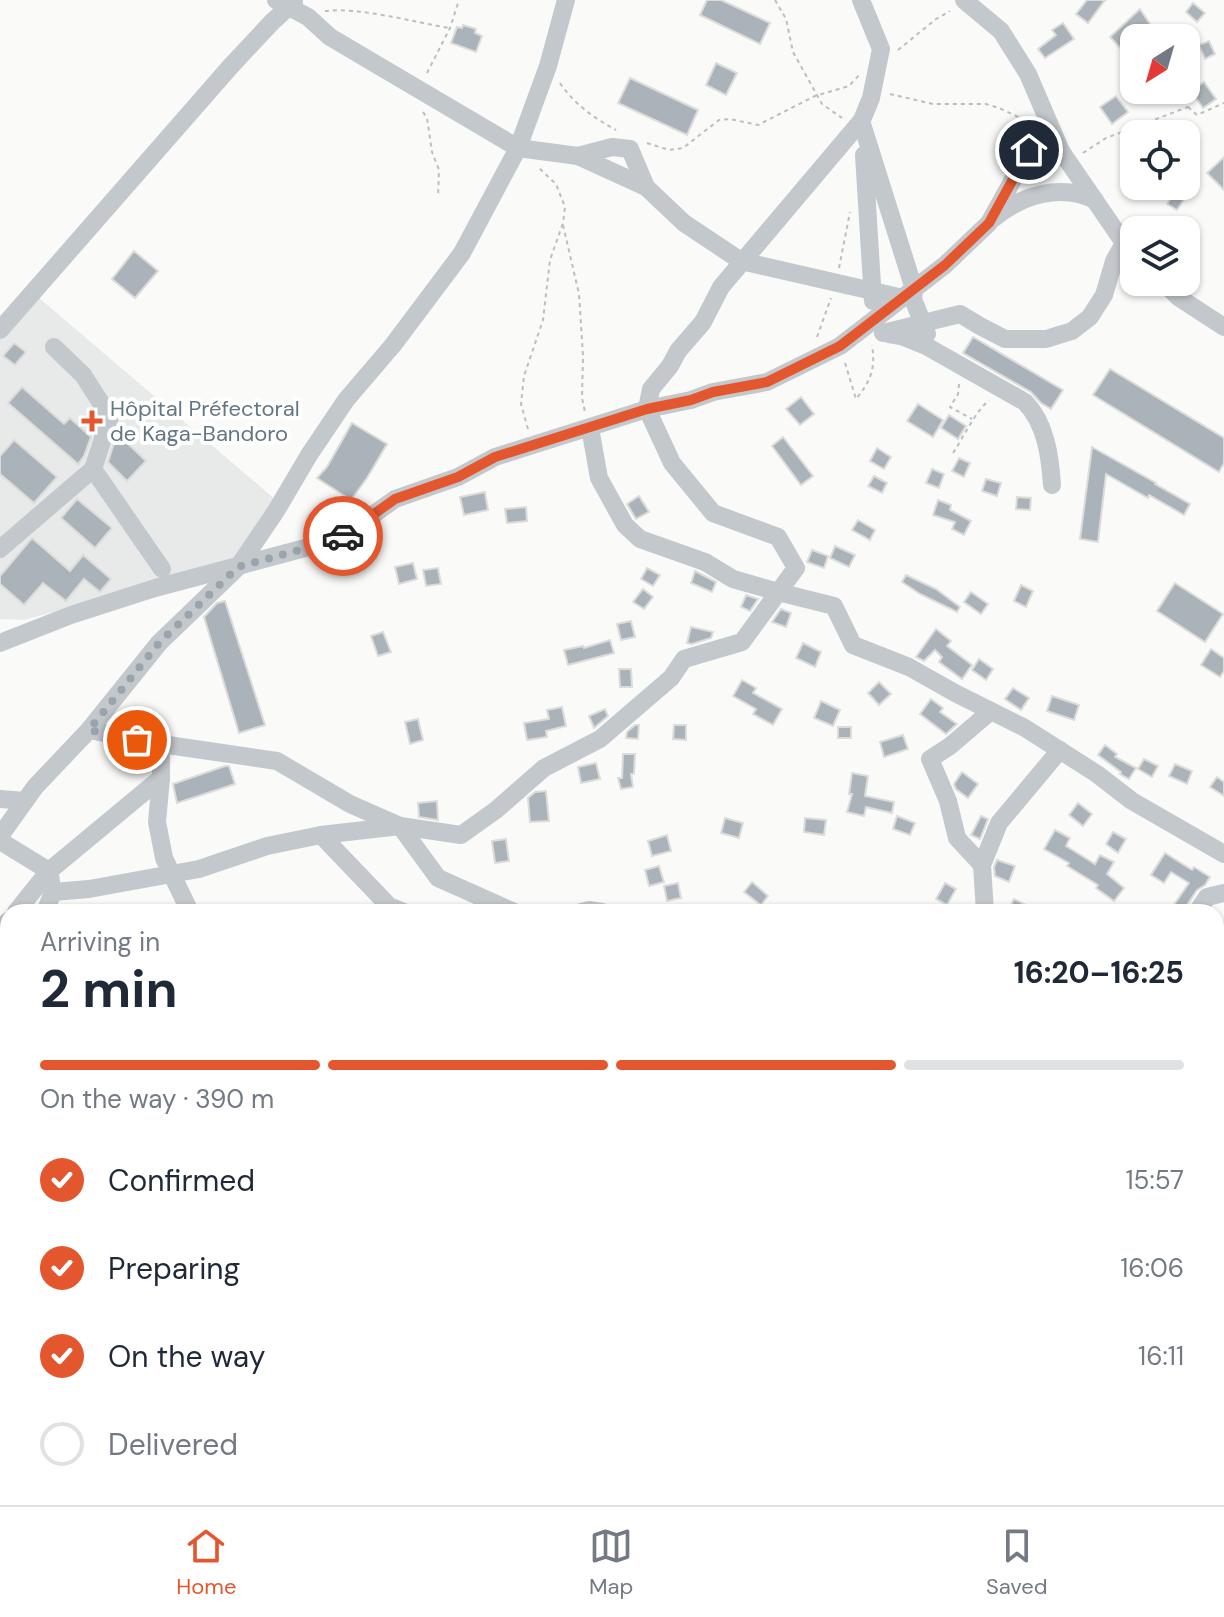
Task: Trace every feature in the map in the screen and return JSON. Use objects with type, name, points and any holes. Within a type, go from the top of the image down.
[{"type":"street","points":[[48,904],[53,892],[49,871],[0,839],[35,787],[89,730],[159,643],[238,567],[346,400],[393,345],[462,253],[518,148],[548,66],[566,0]]},
{"type":"street","points":[[53,892],[89,889],[199,869],[267,846],[321,835],[400,826],[461,835],[496,810],[544,768],[600,739],[671,678],[684,659],[742,642],[796,568],[778,537],[713,513],[672,463],[647,409],[651,389],[703,322],[721,287],[860,123],[873,90],[881,49],[861,0]]},
{"type":"street","points":[[965,1],[1001,31],[1028,74],[1045,123],[1061,151],[1120,235]]},
{"type":"street","points":[[0,330],[230,67],[290,5],[330,37],[518,148],[578,156],[646,187],[684,223],[741,261],[873,291],[909,294]]},
{"type":"street","points":[[860,123],[875,330]]},
{"type":"street","points":[[860,123],[909,294],[922,323],[943,356]]},
{"type":"street","points":[[989,223],[1045,123]]},
{"type":"street","points":[[578,156],[612,147],[630,149],[646,187]]},
{"type":"street","points":[[875,330],[909,294],[1006,209],[1044,193],[1068,191],[1095,200]]},
{"type":"street","points":[[0,643],[141,592],[339,539],[395,499],[458,477],[495,457],[647,409],[767,382],[875,330],[960,314],[1005,339],[1046,339],[1072,331],[1090,317],[1104,295],[1114,261],[1120,256]]},
{"type":"street","points":[[1177,296],[1224,327]]},
{"type":"street","points":[[875,330],[901,336],[943,356],[1025,402],[1037,415],[1050,458],[1052,485]]},
{"type":"street","points":[[0,549],[93,469],[110,417],[83,375],[54,347]]},
{"type":"street","points":[[590,428],[599,478],[625,525],[640,539],[705,562],[733,579],[834,606],[853,645],[909,667],[1025,728],[1097,774],[1132,801],[1224,854]]},
{"type":"street","points":[[93,469],[162,569]]},
{"type":"street","points":[[982,865],[957,838],[948,801],[930,759],[991,711]]},
{"type":"street","points":[[89,730],[277,761],[350,804],[400,826],[438,878],[496,904]]},
{"type":"street","points":[[161,744],[157,822],[164,858],[186,904]]},
{"type":"street","points":[[984,904],[982,865],[999,823],[1060,750]]},
{"type":"street","points":[[22,904],[49,871],[161,778]]},
{"type":"street","points":[[0,799],[25,801]]},
{"type":"street","points":[[321,835],[387,904]]},
{"type":"street","points":[[1202,904],[1207,897],[1224,893]]},
{"type":"path","points":[[775,0],[786,19],[793,52],[822,104],[860,123]]},
{"type":"path","points":[[900,48],[936,19],[965,1]]},
{"type":"path","points":[[290,5],[366,13],[450,28]]},
{"type":"path","points":[[548,66],[575,103],[622,133]]},
{"type":"path","points":[[644,142],[669,150],[683,148],[719,120],[758,125],[818,96],[849,86],[860,74],[877,69]]},
{"type":"path","points":[[873,90],[933,104],[986,104],[1031,123],[1045,123]]},
{"type":"path","points":[[1188,107],[1197,115],[1224,103]]},
{"type":"path","points":[[1069,163],[1106,138],[1188,107]]},
{"type":"path","points":[[532,444],[521,404],[524,376],[543,320],[550,260],[563,223],[565,207],[556,184],[537,166]]},
{"type":"path","points":[[809,361],[836,283],[851,207]]},
{"type":"path","points":[[563,223],[579,294],[582,398],[590,428]]},
{"type":"path","points":[[840,346],[856,399],[872,374],[875,330]]},
{"type":"path","points":[[943,356],[960,379],[958,394],[950,407],[973,419]]},
{"type":"path","points":[[953,453],[984,404],[1001,388]]},
{"type":"shaded area","name":"Hôpital Préfectoral de Kaga-Bandoro","points":[[38,297],[283,506],[232,563],[24,620],[0,619],[0,337]]},
{"type":"building","points":[[707,0],[721,0],[770,23],[760,44],[700,15]]},
{"type":"building","points":[[1087,0],[1105,0],[1088,23],[1076,14]]},
{"type":"building","points":[[1193,3],[1205,13],[1197,22],[1186,12]]},
{"type":"building","points":[[1140,9],[1150,24],[1124,24]]},
{"type":"building","points":[[1063,23],[1074,39],[1045,58],[1038,49],[1056,35],[1052,30]]},
{"type":"building","points":[[463,25],[476,29],[475,33],[482,36],[476,52],[451,43],[457,27],[462,28]]},
{"type":"building","points":[[1120,28],[1120,48],[1110,37]]},
{"type":"building","points":[[1209,41],[1215,54],[1205,59],[1200,45]]},
{"type":"building","points":[[716,63],[737,73],[726,95],[706,85]]},
{"type":"building","points":[[630,78],[698,110],[687,135],[618,103]]},
{"type":"building","points":[[1204,82],[1216,99],[1203,108],[1200,104],[1200,85]]},
{"type":"building","points":[[1116,96],[1128,112],[1112,124],[1100,107]]},
{"type":"building","points":[[1224,157],[1224,190],[1207,173]]},
{"type":"building","points":[[1170,200],[1183,200],[1177,210],[1167,204]]},
{"type":"building","points":[[134,251],[158,271],[135,298],[112,279]]},
{"type":"building","points":[[973,337],[1063,390],[1051,409],[1031,392],[963,353]]},
{"type":"building","points":[[14,343],[26,352],[15,365],[3,356]]},
{"type":"building","points":[[1110,369],[1224,438],[1224,463],[1219,472],[1093,395]]},
{"type":"building","points":[[22,387],[64,424],[70,418],[91,437],[78,464],[8,403]]},
{"type":"building","points":[[801,397],[814,414],[800,425],[786,409]]},
{"type":"building","points":[[918,404],[943,420],[933,437],[907,421]]},
{"type":"building","points":[[949,415],[966,426],[958,439],[941,428]]},
{"type":"building","points":[[352,423],[387,444],[351,500],[317,478],[327,467]]},
{"type":"building","points":[[120,436],[146,461],[127,481],[108,462],[115,440]]},
{"type":"building","points":[[783,437],[813,476],[801,485],[772,446]]},
{"type":"building","points":[[14,440],[57,477],[34,503],[0,474],[0,456]]},
{"type":"building","points":[[1092,447],[1190,504],[1184,515],[1106,474],[1098,542],[1080,539]]},
{"type":"building","points":[[877,448],[891,457],[884,469],[870,461]]},
{"type":"building","points":[[959,458],[970,463],[964,477],[952,471]]},
{"type":"building","points":[[932,469],[944,474],[939,488],[926,483]]},
{"type":"building","points":[[874,476],[887,483],[882,493],[868,486]]},
{"type":"building","points":[[986,479],[1001,483],[997,496],[982,491]]},
{"type":"building","points":[[485,492],[488,510],[464,515],[460,497]]},
{"type":"building","points":[[639,496],[649,512],[636,519],[627,504]]},
{"type":"building","points":[[1017,497],[1031,498],[1030,510],[1016,509]]},
{"type":"building","points":[[77,499],[112,528],[95,548],[61,518]]},
{"type":"building","points":[[938,500],[951,505],[950,510],[971,521],[964,535],[952,529],[955,522],[933,515]]},
{"type":"building","points":[[526,507],[527,521],[507,523],[505,509]]},
{"type":"building","points":[[858,520],[875,530],[870,540],[852,530]]},
{"type":"building","points":[[32,538],[70,571],[83,555],[111,579],[100,592],[84,579],[66,601],[43,583],[24,605],[0,584],[0,576]]},
{"type":"building","points":[[835,546],[855,555],[849,567],[830,558]]},
{"type":"building","points":[[812,550],[828,556],[824,568],[807,562]]},
{"type":"building","points":[[413,563],[417,579],[399,584],[395,567]]},
{"type":"building","points":[[438,568],[441,584],[426,586],[423,570]]},
{"type":"building","points":[[647,568],[660,575],[653,586],[641,579]]},
{"type":"building","points":[[695,571],[716,582],[712,592],[691,583]]},
{"type":"building","points":[[906,575],[936,589],[960,607],[957,612],[902,582]]},
{"type":"building","points":[[1175,583],[1223,614],[1205,642],[1157,611]]},
{"type":"building","points":[[1021,585],[1033,591],[1026,607],[1014,601]]},
{"type":"building","points":[[643,589],[653,597],[644,609],[633,602]]},
{"type":"building","points":[[971,592],[988,604],[981,614],[964,602]]},
{"type":"building","points":[[746,595],[758,599],[750,611],[741,607]]},
{"type":"building","points":[[225,601],[265,725],[239,733],[204,617],[217,603]]},
{"type":"building","points":[[781,609],[791,613],[786,627],[772,622]]},
{"type":"building","points":[[631,621],[635,637],[621,640],[617,624]]},
{"type":"building","points":[[691,627],[713,632],[711,638],[687,643]]},
{"type":"building","points":[[936,629],[951,641],[947,646],[972,665],[962,679],[939,662],[942,657],[935,650],[924,661],[916,657]]},
{"type":"building","points":[[383,632],[391,652],[378,656],[371,636]]},
{"type":"building","points":[[610,640],[614,653],[568,665],[564,650]]},
{"type":"building","points":[[803,643],[821,652],[815,667],[796,658]]},
{"type":"building","points":[[1211,649],[1224,658],[1224,671],[1220,677],[1201,665]]},
{"type":"building","points":[[979,659],[993,669],[986,680],[972,670]]},
{"type":"building","points":[[619,669],[631,669],[632,687],[620,687]]},
{"type":"building","points":[[742,680],[756,688],[753,693],[782,709],[773,725],[753,714],[756,709],[733,696]]},
{"type":"building","points":[[879,682],[891,694],[879,705],[868,693]]},
{"type":"building","points":[[1013,688],[1029,698],[1021,710],[1005,699]]},
{"type":"building","points":[[1052,696],[1079,705],[1074,720],[1047,711]]},
{"type":"building","points":[[931,699],[943,708],[940,712],[957,724],[946,734],[920,714]]},
{"type":"building","points":[[821,701],[840,710],[833,726],[814,718]]},
{"type":"building","points":[[562,707],[566,726],[546,731],[547,737],[527,740],[524,723],[549,719],[547,710]]},
{"type":"building","points":[[605,709],[608,716],[594,728],[589,716]]},
{"type":"building","points":[[418,719],[423,740],[410,744],[405,722]]},
{"type":"building","points":[[639,725],[638,739],[626,738],[627,732]]},
{"type":"building","points":[[674,725],[686,725],[686,740],[673,739]]},
{"type":"building","points":[[838,727],[851,727],[851,738],[838,738]]},
{"type":"building","points":[[903,735],[908,749],[884,757],[880,742]]},
{"type":"building","points":[[1105,745],[1117,754],[1115,757],[1136,768],[1129,779],[1098,755]]},
{"type":"building","points":[[623,754],[635,754],[634,774],[631,774],[633,787],[621,789],[618,778],[622,778]]},
{"type":"building","points":[[1144,759],[1158,766],[1152,777],[1138,769]]},
{"type":"building","points":[[596,763],[600,779],[581,783],[578,767]]},
{"type":"building","points":[[1175,764],[1192,771],[1187,784],[1169,776]]},
{"type":"building","points":[[229,766],[235,784],[177,803],[173,784]]},
{"type":"building","points":[[962,772],[978,784],[968,798],[954,784]]},
{"type":"building","points":[[852,773],[868,776],[865,796],[894,802],[892,813],[866,807],[864,816],[847,812],[852,794],[849,794]]},
{"type":"building","points":[[1217,777],[1224,782],[1224,796],[1210,787]]},
{"type":"building","points":[[546,791],[549,821],[530,822],[528,798],[535,792]]},
{"type":"building","points":[[437,801],[438,820],[419,817],[418,803]]},
{"type":"building","points":[[1078,803],[1092,814],[1083,826],[1069,815]]},
{"type":"building","points":[[897,816],[915,823],[910,835],[893,829]]},
{"type":"building","points":[[981,816],[988,819],[980,839],[971,835]]},
{"type":"building","points":[[725,818],[743,823],[739,838],[721,833]]},
{"type":"building","points":[[805,818],[826,820],[824,835],[804,832]]},
{"type":"building","points":[[1055,830],[1070,838],[1066,846],[1095,864],[1100,855],[1114,862],[1107,874],[1124,888],[1114,901],[1096,888],[1098,885],[1067,866],[1069,863],[1044,849]]},
{"type":"building","points":[[1113,832],[1126,839],[1118,853],[1106,844]]},
{"type":"building","points":[[667,835],[671,851],[652,856],[648,841]]},
{"type":"building","points":[[506,839],[509,861],[495,863],[492,841]]},
{"type":"building","points":[[1165,853],[1210,877],[1188,904],[1175,904],[1189,883],[1171,872],[1164,883],[1151,875]]},
{"type":"building","points":[[997,860],[1015,866],[1009,882],[995,876]]},
{"type":"building","points":[[659,866],[664,882],[649,886],[645,870]]},
{"type":"building","points":[[752,882],[768,896],[760,904],[744,892]]},
{"type":"building","points":[[678,883],[681,898],[667,901],[664,886]]},
{"type":"building","points":[[945,883],[956,889],[948,904],[936,899]]},
{"type":"way so far","points":[[137,740],[89,730],[159,643],[238,567],[343,536]]},
{"type":"place","name":"Hôpital Préfectoral de Kaga-Bandoro","points":[[92,421]]},
{"type":"route","points":[[343,536],[395,499],[458,477],[495,457],[647,409],[767,382],[840,346],[945,265],[989,223],[1029,150]]}]
